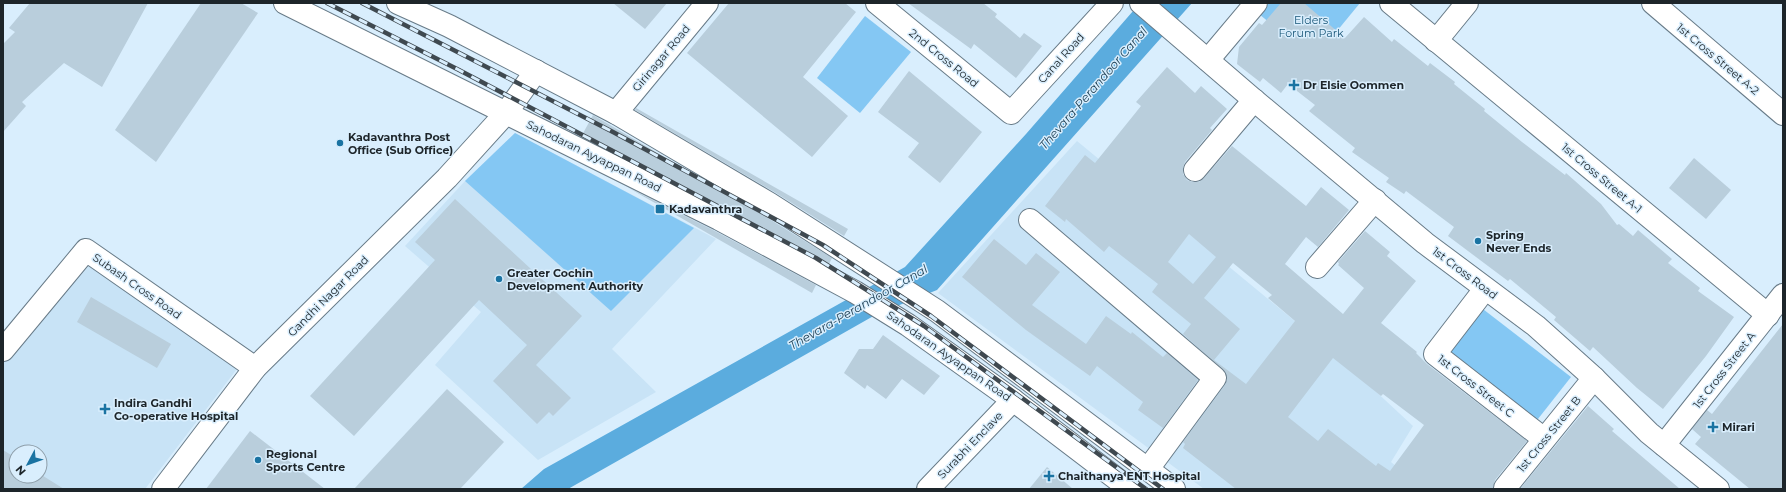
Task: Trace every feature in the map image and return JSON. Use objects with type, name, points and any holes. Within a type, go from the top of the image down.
[{"type":"street","name":"Sahodaran Ayyappan Road","points":[[285,3],[719,219],[854,292],[908,325],[1013,400],[1130,489]]},
{"type":"street","points":[[398,3],[449,26],[616,113],[770,204],[937,311],[1174,489]]},
{"type":"street","name":"Girinagar Road","points":[[616,113],[707,3]]},
{"type":"street","name":"2nd Cross Road","points":[[877,3],[1011,113]]},
{"type":"street","name":"Canal Road","points":[[1011,113],[1112,3]]},
{"type":"street","name":"1st Cross Road","points":[[1141,3],[1425,243],[1536,326],[1594,378],[1649,433],[1718,489]]},
{"type":"street","points":[[1208,60],[1256,3]]},
{"type":"street","name":"1st Cross Street A-1","points":[[1391,3],[1768,314]]},
{"type":"street","points":[[1436,41],[1467,3]]},
{"type":"street","name":"1st Cross Street A-2","points":[[1653,3],[1783,114]]},
{"type":"street","name":"Gandhi Nagar Road","points":[[163,489],[255,368],[447,178],[506,113],[536,71]]},
{"type":"street","points":[[1195,170],[1254,100]]},
{"type":"street","points":[[1317,268],[1374,200]]},
{"type":"street","points":[[1030,220],[1215,378],[1148,469]]},
{"type":"street","name":"Subash Cross Road","points":[[3,350],[86,250],[255,368]]},
{"type":"street","name":"1st Cross Street C","points":[[1485,288],[1435,354],[1544,439]]},
{"type":"street","name":"1st Cross Street A","points":[[1664,445],[1783,294]]},
{"type":"street","name":"1st Cross Street B","points":[[1506,489],[1505,488],[1594,378]]},
{"type":"street","name":"Surabhi Enclave","points":[[928,489],[1013,400]]},
{"type":"shaded area","points":[[515,133],[716,239],[612,349],[656,392],[538,460],[435,365],[481,312],[405,246],[465,181]]},
{"type":"shaded area","points":[[1077,141],[1343,361],[1413,426],[1391,462],[1423,489],[1204,489],[938,293]]},
{"type":"shaded area","name":"Indira Gandhi Co-operative Hospital","points":[[90,265],[240,365],[145,489],[3,489],[3,362]]},
{"type":"green space","name":"Elders Forum Park","points":[[1269,3],[1360,3],[1314,59],[1259,14]]},
{"type":"green space","points":[[865,16],[911,52],[860,113],[817,78]]},
{"type":"green space","points":[[515,133],[694,228],[611,311],[465,181]]},
{"type":"green space","points":[[1479,306],[1571,377],[1534,424],[1443,354]]},
{"type":"water","name":"Thevara-Perandoor Canal","points":[[1140,3],[1192,3],[937,290],[877,314],[568,489],[521,489],[544,469],[905,267],[1026,134]]},
{"type":"building","points":[[30,3],[148,3],[102,87],[64,63],[22,102],[26,106],[3,132],[3,44],[15,32],[9,28]]},
{"type":"building","points":[[201,3],[241,3],[258,13],[156,162],[115,130]]},
{"type":"building","points":[[613,3],[667,3],[645,29]]},
{"type":"building","points":[[729,3],[845,3],[856,12],[803,77],[848,116],[812,157],[687,53]]},
{"type":"building","points":[[908,3],[983,3],[997,14],[995,17],[1020,38],[1024,33],[1042,46],[1016,78],[974,44],[971,49]]},
{"type":"building","points":[[1281,3],[1304,3],[1345,38],[1364,17],[1392,42],[1394,39],[1428,66],[1430,63],[1455,82],[1454,84],[1485,109],[1484,111],[1565,175],[1566,173],[1601,204],[1617,225],[1619,224],[1633,236],[1638,230],[1672,259],[1668,263],[1700,288],[1698,291],[1734,317],[1706,356],[1663,409],[1637,388],[1593,347],[1590,351],[1554,320],[1556,317],[1510,279],[1508,281],[1448,236],[1454,227],[1406,191],[1404,194],[1386,182],[1389,178],[1352,152],[1355,148],[1309,111],[1315,105],[1288,84],[1281,93],[1263,78],[1260,82],[1237,64],[1239,47],[1259,23],[1262,25]]},
{"type":"building","points":[[1167,67],[1195,93],[1201,86],[1227,109],[1210,128],[1212,130],[1185,162],[1183,174],[1187,180],[1199,182],[1232,146],[1306,206],[1321,187],[1349,210],[1318,247],[1306,237],[1285,264],[1343,314],[1364,288],[1338,265],[1338,262],[1365,231],[1390,252],[1387,256],[1416,281],[1381,323],[1417,352],[1416,353],[1427,364],[1527,441],[1495,480],[1493,489],[1236,489],[1183,448],[1185,444],[1183,442],[1225,385],[1227,379],[1226,373],[1183,334],[1191,324],[1152,292],[1158,284],[1109,246],[1104,252],[1066,219],[1065,222],[1045,206],[1085,155],[1095,163],[1141,106],[1136,102]],"holes":[[[1189,234],[1216,257],[1193,284],[1168,262]],[[1233,263],[1272,295],[1268,298],[1295,321],[1246,384],[1214,360],[1240,329],[1204,298]],[[1333,358],[1381,396],[1383,394],[1424,425],[1390,471],[1378,463],[1376,466],[1328,429],[1318,441],[1288,417]]]},
{"type":"building","points":[[909,71],[982,132],[940,183],[908,157],[919,143],[878,112]]},
{"type":"building","points":[[636,108],[848,229],[844,236],[776,193],[635,110]]},
{"type":"building","points":[[593,115],[763,215],[832,258],[829,264],[725,208],[581,137]]},
{"type":"building","points":[[1694,158],[1731,190],[1706,219],[1669,188]]},
{"type":"building","points":[[627,187],[713,230],[816,285],[812,293]]},
{"type":"building","points":[[455,199],[582,316],[536,365],[571,398],[553,416],[549,412],[537,424],[493,381],[527,345],[479,300],[354,436],[310,396],[435,260],[415,242]]},
{"type":"building","points":[[994,239],[1026,265],[1036,253],[1060,272],[1032,305],[1086,344],[1106,316],[1131,334],[1132,332],[1163,357],[1167,353],[1198,380],[1163,428],[1138,410],[1143,402],[1097,366],[1090,376],[1026,330],[962,277]]},
{"type":"building","points":[[91,297],[171,344],[157,368],[77,322]]},
{"type":"building","points":[[1783,324],[1783,489],[1750,489],[1695,444],[1701,437],[1692,429],[1707,410],[1712,414]]},
{"type":"building","points":[[883,335],[940,376],[924,395],[902,379],[886,399],[867,385],[865,389],[844,373],[859,349],[873,349]]},
{"type":"building","points":[[447,389],[504,442],[460,489],[354,489]]},
{"type":"building","points":[[1588,406],[1614,429],[1612,431],[1680,489],[1520,489]]},
{"type":"building","name":"Regional Sports Centre","points":[[250,431],[325,489],[206,489]]},
{"type":"building","points":[[3,450],[8,453],[8,484],[48,484],[48,479],[64,489],[3,489]]},
{"type":"building","name":"Chaithanya ENT Hospital","points":[[1047,467],[1073,489],[1029,489]]},
{"type":"railway","points":[[327,3],[459,70],[816,258],[924,326],[1146,489]]},
{"type":"railway","points":[[362,3],[613,132],[823,245],[931,316],[1163,489]]},
{"type":"place","name":"Dr Elsie Oommen","points":[[1294,85]]},
{"type":"place","name":"Kadavanthra Post Office (Sub Office)","points":[[340,143]]},
{"type":"place","name":"Kadavanthra","points":[[660,209]]},
{"type":"place","name":"Spring Never Ends","points":[[1478,241]]},
{"type":"place","name":"Greater Cochin Development Authority","points":[[499,279]]},
{"type":"place","name":"Indira Gandhi Co-operative Hospital","points":[[105,409]]},
{"type":"place","name":"Mirari","points":[[1713,427]]},
{"type":"place","name":"Regional Sports Centre","points":[[258,460]]},
{"type":"place","name":"Chaithanya ENT Hospital","points":[[1049,476]]}]
